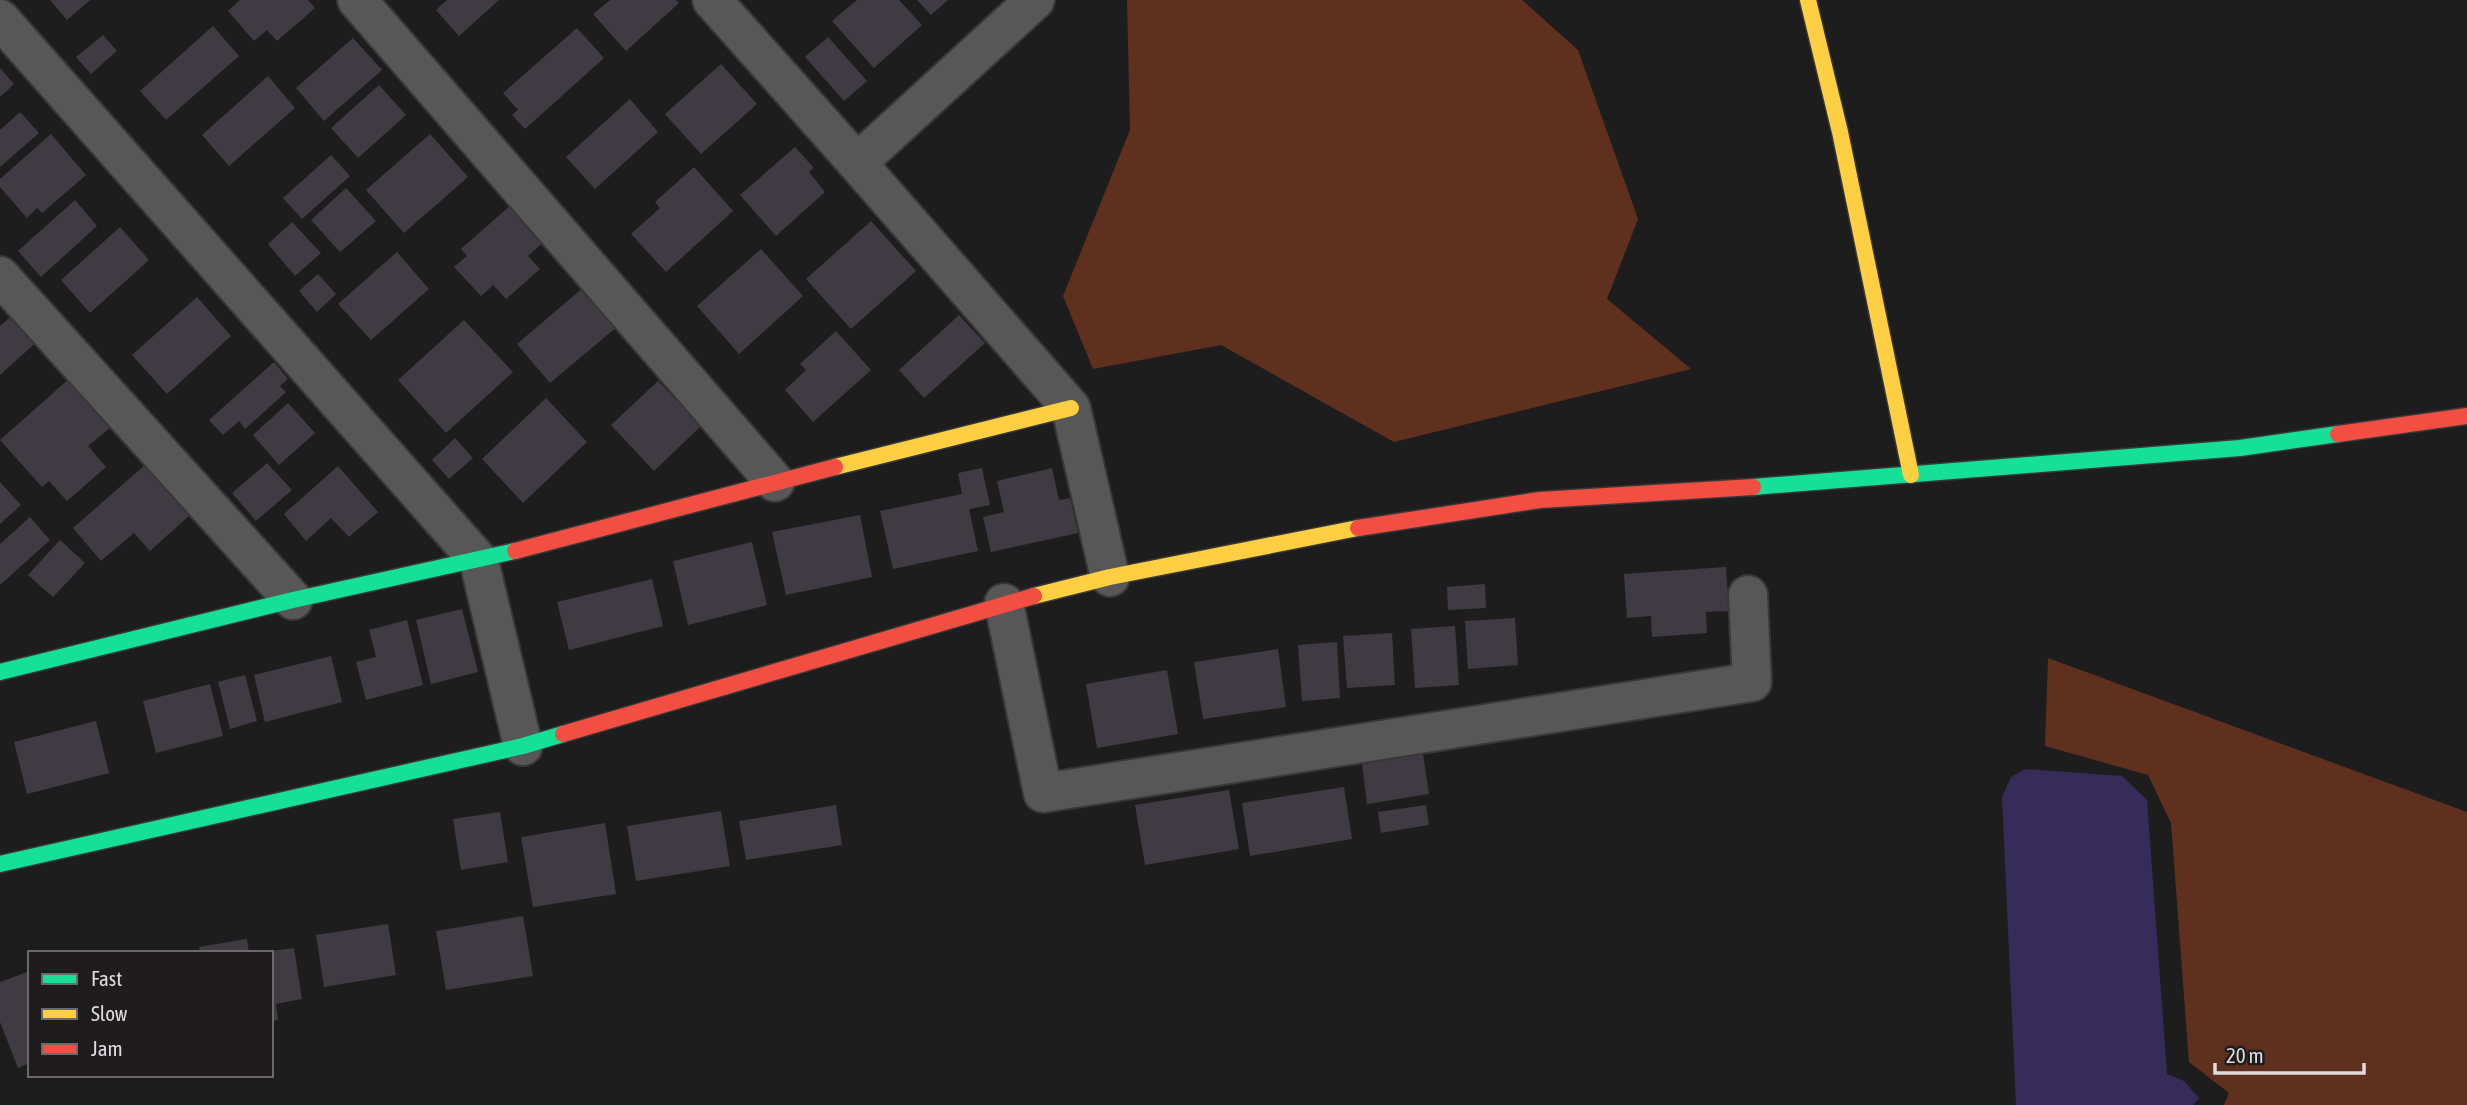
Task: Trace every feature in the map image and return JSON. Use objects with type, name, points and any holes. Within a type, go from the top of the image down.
[{"type":"street","points":[[356,0],[775,482]]},
{"type":"street","points":[[712,0],[1071,408],[1110,577]]},
{"type":"street","points":[[858,163],[1035,0]]},
{"type":"street","points":[[1808,0],[1840,132],[1911,475]]},
{"type":"street","points":[[0,19],[480,561],[523,746]]},
{"type":"street","points":[[0,276],[293,600]]},
{"type":"street","points":[[2,668],[293,600],[480,561],[775,482],[1071,408]]},
{"type":"street","points":[[0,864],[523,746],[1004,603],[1110,577],[1369,526],[1540,500],[1911,475],[2240,448],[2467,416]]},
{"type":"street","points":[[1004,603],[1043,793],[1752,682],[1748,595]]},
{"type":"shaded area","points":[[1127,0],[1522,0],[1578,50],[1638,219],[1607,299],[1691,369],[1394,442],[1221,345],[1093,369],[1063,296],[1130,130]]},
{"type":"shaded area","points":[[2048,658],[2467,812],[2467,1105],[2224,1105],[2229,1093],[2189,1062],[2171,823],[2148,775],[2045,746]]},
{"type":"shaded area","points":[[2025,769],[2122,776],[2147,800],[2167,1074],[2184,1081],[2199,1098],[2193,1105],[2016,1105],[2002,797],[2011,777]]},
{"type":"building","points":[[50,0],[90,0],[67,20]]},
{"type":"building","points":[[240,0],[308,0],[315,8],[277,41],[267,30],[254,41],[228,11]]},
{"type":"building","points":[[447,0],[499,0],[459,36],[436,10]]},
{"type":"building","points":[[610,0],[676,0],[679,3],[626,51],[593,14]]},
{"type":"building","points":[[857,0],[899,0],[922,25],[874,68],[832,21]]},
{"type":"building","points":[[917,0],[948,0],[931,15]]},
{"type":"building","points":[[213,26],[239,56],[166,120],[140,91]]},
{"type":"building","points":[[577,28],[604,58],[525,129],[512,115],[518,110],[503,93]]},
{"type":"building","points":[[103,35],[117,51],[91,74],[76,57]]},
{"type":"building","points":[[828,37],[867,81],[844,101],[805,57]]},
{"type":"building","points":[[353,38],[382,70],[324,121],[296,88]]},
{"type":"building","points":[[721,64],[757,104],[701,154],[665,114]]},
{"type":"building","points":[[0,68],[14,84],[0,97]]},
{"type":"building","points":[[268,76],[295,108],[229,166],[202,135]]},
{"type":"building","points":[[379,85],[406,115],[358,158],[331,128]]},
{"type":"building","points":[[630,99],[658,132],[595,189],[566,157]]},
{"type":"building","points":[[20,112],[39,133],[0,167],[0,130]]},
{"type":"building","points":[[51,134],[86,175],[42,213],[37,208],[27,218],[0,187],[0,179]]},
{"type":"building","points":[[430,134],[468,177],[404,233],[366,190]]},
{"type":"building","points":[[795,147],[814,168],[809,172],[825,192],[776,236],[740,195]]},
{"type":"building","points":[[331,155],[350,176],[302,219],[283,198]]},
{"type":"building","points":[[694,167],[733,211],[666,272],[631,234],[660,208],[655,202]]},
{"type":"building","points":[[346,188],[376,221],[340,252],[311,220]]},
{"type":"building","points":[[75,200],[97,226],[41,277],[18,251]]},
{"type":"building","points":[[513,203],[546,240],[528,256],[540,269],[506,299],[493,285],[481,296],[454,267],[467,256],[461,249]]},
{"type":"building","points":[[871,221],[916,271],[851,329],[806,279]]},
{"type":"building","points":[[292,222],[321,253],[295,276],[268,244]]},
{"type":"building","points":[[120,227],[149,260],[90,313],[61,280]]},
{"type":"building","points":[[761,249],[803,296],[739,354],[697,306]]},
{"type":"building","points":[[397,252],[429,289],[371,340],[338,304]]},
{"type":"building","points":[[318,274],[336,294],[317,312],[299,291]]},
{"type":"building","points":[[584,287],[618,326],[550,383],[517,344]]},
{"type":"building","points":[[197,297],[231,336],[167,394],[132,355]]},
{"type":"building","points":[[18,310],[42,337],[0,375],[0,326]]},
{"type":"building","points":[[959,315],[985,343],[924,398],[899,370]]},
{"type":"building","points":[[464,320],[513,372],[446,433],[398,380]]},
{"type":"building","points":[[836,331],[871,370],[813,422],[785,390],[806,370],[800,364]]},
{"type":"building","points":[[274,362],[288,379],[280,386],[286,392],[245,429],[239,421],[223,435],[209,420]]},
{"type":"building","points":[[69,379],[111,427],[88,446],[106,467],[67,501],[49,481],[42,487],[0,440]]},
{"type":"building","points":[[658,381],[701,426],[654,471],[611,425]]},
{"type":"building","points":[[546,398],[587,442],[523,503],[482,459]]},
{"type":"building","points":[[288,403],[315,433],[279,465],[253,435]]},
{"type":"building","points":[[455,438],[473,458],[449,479],[432,460]]},
{"type":"building","points":[[267,463],[292,490],[256,521],[232,493]]},
{"type":"building","points":[[146,464],[191,514],[150,551],[134,533],[101,561],[73,528]]},
{"type":"building","points":[[338,466],[378,512],[349,537],[331,518],[306,541],[284,514]]},
{"type":"building","points":[[982,468],[990,505],[969,509],[978,551],[893,569],[880,511],[962,494],[958,473]]},
{"type":"building","points":[[1052,468],[1059,500],[1070,498],[1078,533],[991,552],[983,517],[1004,512],[997,481]]},
{"type":"building","points":[[0,482],[21,505],[0,524]]},
{"type":"building","points":[[860,515],[872,577],[786,595],[772,532]]},
{"type":"building","points":[[30,517],[50,540],[0,585],[0,544]]},
{"type":"building","points":[[60,540],[85,563],[53,597],[28,575]]},
{"type":"building","points":[[752,542],[767,605],[688,625],[673,561]]},
{"type":"building","points":[[1726,567],[1729,611],[1706,612],[1707,633],[1652,637],[1651,616],[1627,618],[1624,574]]},
{"type":"building","points":[[652,579],[663,626],[569,650],[557,602]]},
{"type":"building","points":[[1485,584],[1486,608],[1448,610],[1447,587]]},
{"type":"building","points":[[462,609],[478,672],[431,684],[416,620]]},
{"type":"building","points":[[1515,618],[1518,665],[1468,669],[1465,621]]},
{"type":"building","points":[[407,620],[423,685],[366,700],[356,662],[376,657],[369,630]]},
{"type":"building","points":[[1455,626],[1459,685],[1415,688],[1411,629]]},
{"type":"building","points":[[1392,633],[1395,685],[1347,688],[1343,636]]},
{"type":"building","points":[[1337,642],[1340,698],[1302,701],[1298,645]]},
{"type":"building","points":[[1278,649],[1286,707],[1203,719],[1194,662]]},
{"type":"building","points":[[331,656],[342,702],[265,722],[254,675]]},
{"type":"building","points":[[1167,670],[1178,734],[1097,748],[1086,684]]},
{"type":"building","points":[[245,675],[257,721],[230,729],[218,682]]},
{"type":"building","points":[[210,684],[223,736],[156,753],[143,701]]},
{"type":"building","points":[[96,721],[109,773],[27,794],[14,742]]},
{"type":"building","points":[[1423,754],[1429,794],[1367,804],[1362,764]]},
{"type":"building","points":[[1344,787],[1352,839],[1250,856],[1242,803]]},
{"type":"building","points":[[1229,790],[1239,849],[1145,865],[1135,805]]},
{"type":"building","points":[[836,805],[842,845],[746,860],[739,821]]},
{"type":"building","points":[[1426,805],[1429,825],[1381,833],[1378,812]]},
{"type":"building","points":[[721,811],[730,866],[636,881],[627,826]]},
{"type":"building","points":[[500,812],[508,862],[461,870],[453,819]]},
{"type":"building","points":[[605,823],[616,894],[533,907],[521,837]]},
{"type":"building","points":[[523,916],[533,976],[446,990],[436,931]]},
{"type":"building","points":[[388,924],[396,975],[324,987],[316,935]]},
{"type":"building","points":[[247,939],[249,951],[200,951],[199,947]]},
{"type":"building","points":[[294,948],[302,999],[276,1004],[278,1020],[273,1021],[273,951]]},
{"type":"building","points":[[28,972],[28,1064],[18,1068],[0,1022],[0,982]]},
{"type":"traffic: fast","points":[[1753,487],[2240,448],[2338,434]]},
{"type":"traffic: fast","points":[[0,672],[293,600],[515,551]]},
{"type":"traffic: fast","points":[[0,864],[523,746],[563,734]]},
{"type":"traffic: slow","points":[[1808,0],[1840,132],[1911,475]]},
{"type":"traffic: slow","points":[[835,467],[1071,408]]},
{"type":"traffic: slow","points":[[1034,596],[1110,577],[1358,528]]},
{"type":"traffic: jam","points":[[2338,434],[2467,416]]},
{"type":"traffic: jam","points":[[515,551],[835,467]]},
{"type":"traffic: jam","points":[[1358,528],[1540,500],[1753,487]]},
{"type":"traffic: jam","points":[[563,734],[1034,596]]}]
